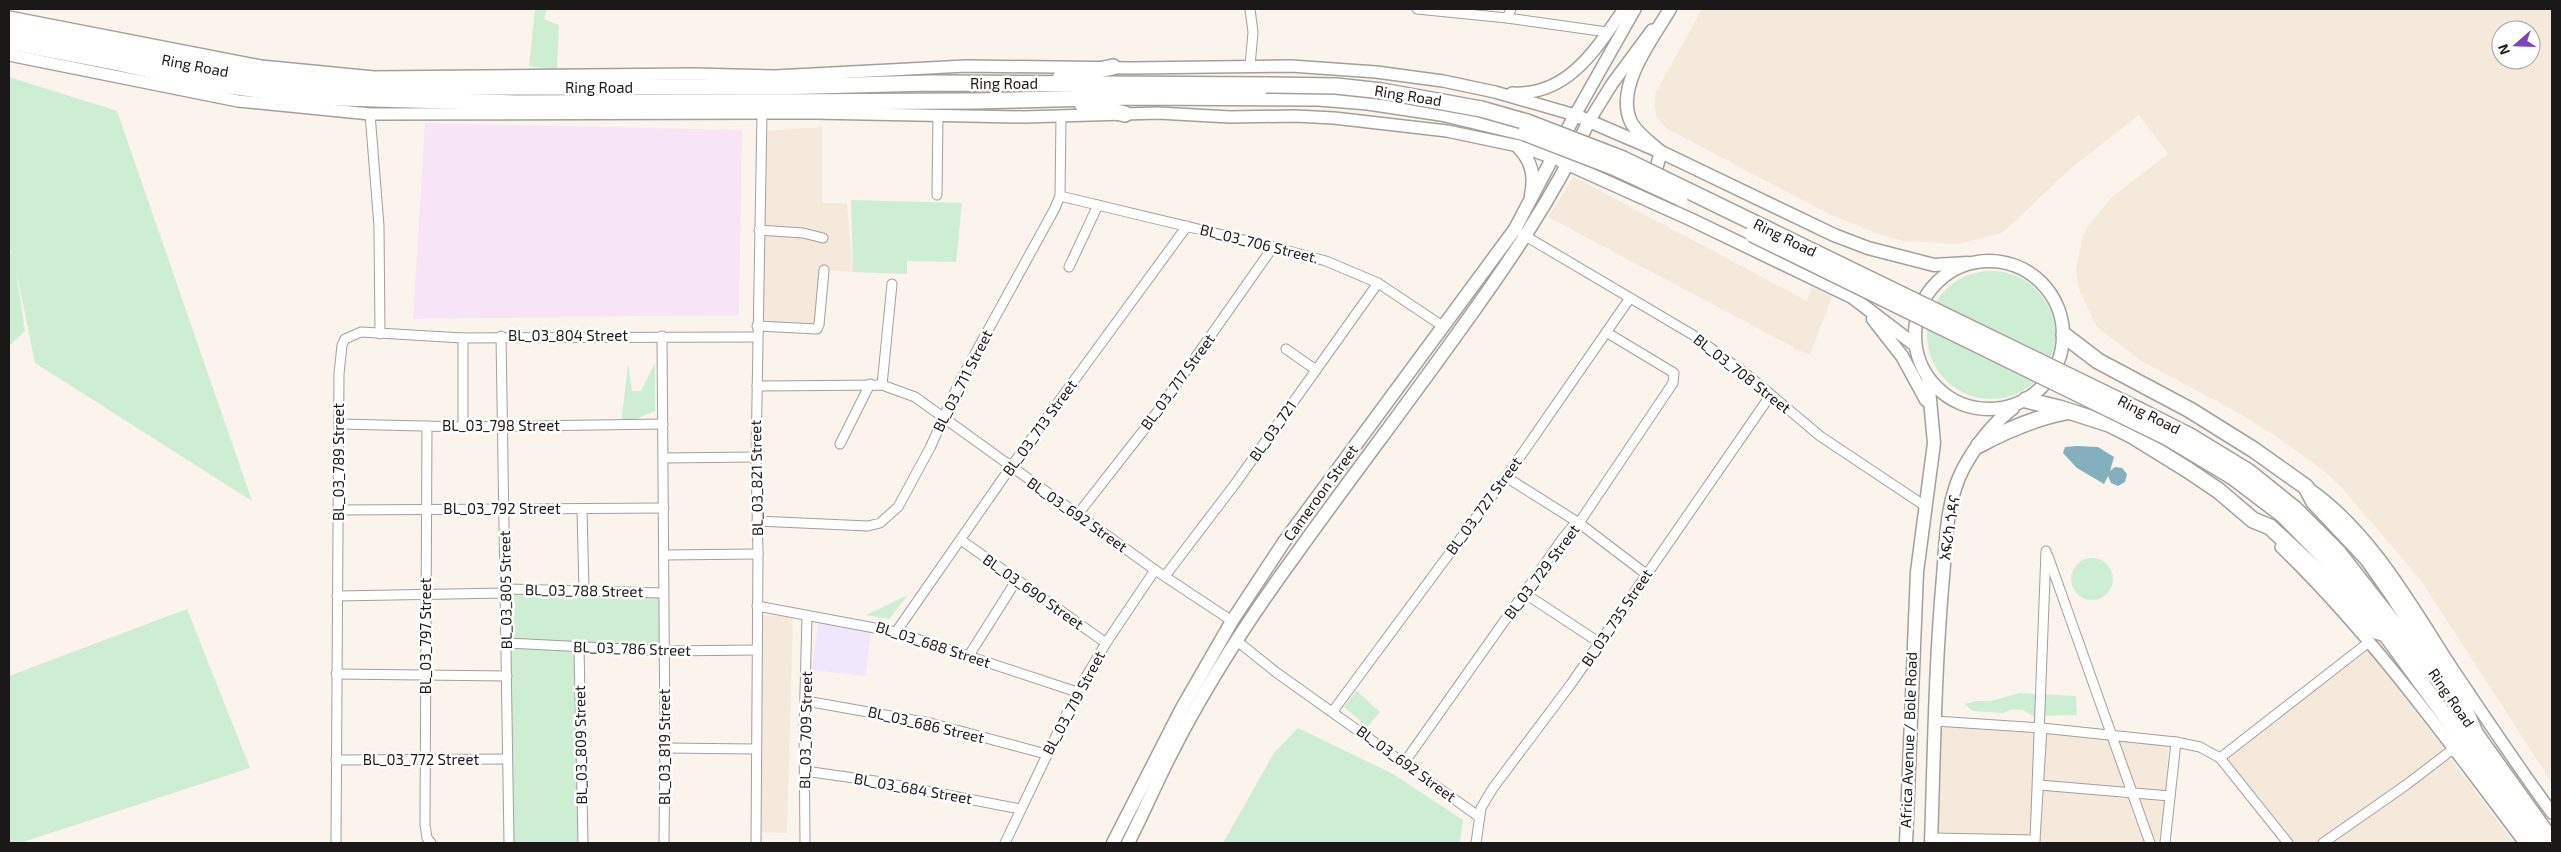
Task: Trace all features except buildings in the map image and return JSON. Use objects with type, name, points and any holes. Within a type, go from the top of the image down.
[{"type":"highway","name":"Ring Road","points":[[9,29],[226,72],[295,82],[370,87],[768,87],[877,84],[1031,84],[1133,91]]},
{"type":"highway","name":"Ring Road","points":[[9,42],[119,63],[201,82],[287,94],[339,98],[516,103],[972,100],[1049,98],[1133,91],[1336,86],[1428,98],[1495,112],[1527,122],[1623,159],[2139,410],[2190,436],[2249,472],[2289,512],[2344,577],[2431,699],[2538,843]]},
{"type":"highway","points":[[1031,84],[1113,67]]},
{"type":"highway","points":[[1049,98],[1125,114]]},
{"type":"highway","points":[[2064,335],[2098,361],[2190,410],[2246,445],[2306,487],[2314,502],[2366,558],[2393,594],[2464,707],[2476,734]]},
{"type":"highway","points":[[2022,403],[2071,412],[2109,424],[2133,436],[2219,491],[2253,520],[2270,527],[2326,579],[2365,622],[2376,631],[2386,634]]},
{"type":"highway","points":[[1979,445],[2031,420],[2071,412]]},
{"type":"highway","name":"Ring Road","points":[[2289,512],[2338,552],[2380,603],[2418,652],[2552,841]]},
{"type":"main road","points":[[1646,200],[1662,152],[1643,136],[1631,122],[1626,103],[1627,88],[1669,9]]},
{"type":"main road","name":"Ring Road","points":[[1575,115],[1662,152],[1834,235],[1868,248],[1934,265],[1968,263]]},
{"type":"main road","name":"Cameroon Street","points":[[1113,843],[1182,708],[1232,621],[1284,542],[1515,229],[1575,115]]},
{"type":"main road","name":"Cameroon Street","points":[[1128,843],[1171,754],[1220,666],[1297,553],[1364,460],[1397,419],[1500,275],[1569,164],[1589,122]]},
{"type":"main road","points":[[1518,147],[1528,160],[1533,175],[1533,186],[1526,210]]},
{"type":"main road","name":"Ring Road","points":[[1553,158],[1852,297],[1915,345]]},
{"type":"main road","points":[[1987,260],[2011,264],[2032,274],[2050,291],[2060,313],[2064,335],[2061,355],[2054,373],[2042,389],[2022,403],[1998,410],[1978,409],[1958,404],[1941,393],[1928,378],[1919,362],[1915,345],[1914,327],[1918,310],[1926,294],[1938,280],[1952,270],[1968,263],[1987,260]]},
{"type":"main road","points":[[1488,265],[1500,275]]},
{"type":"main road","points":[[1852,297],[1891,340],[1914,375],[1930,407]]},
{"type":"main road","name":"አፍሪካ ጎዳና","points":[[1913,637],[1925,506],[1934,443],[1928,378]]},
{"type":"main road","name":"አፍሪካ ጎዳና","points":[[1937,643],[1951,504],[1963,470],[1998,419],[2022,403]]},
{"type":"main road","points":[[1284,542],[1297,553]]},
{"type":"main road","name":"Africa Avenue / Bole Road","points":[[1906,843],[1913,637]]},
{"type":"main road","name":"Africa Avenue / Bole Road","points":[[1931,841],[1937,643]]},
{"type":"street","points":[[1250,9],[1253,32],[1250,66]]},
{"type":"street","points":[[1417,9],[1507,18],[1607,32]]},
{"type":"street","points":[[1507,18],[1511,9]]},
{"type":"street","points":[[1495,92],[1519,94],[1538,91],[1559,84],[1576,72],[1624,9]]},
{"type":"street","points":[[1575,115],[1635,9]]},
{"type":"street","points":[[1589,122],[1617,77],[1669,9]]},
{"type":"street","name":"Ring Road","points":[[9,17],[252,65],[374,77],[692,74],[775,76],[966,66],[1319,67],[1414,76],[1495,92],[1575,115]]},
{"type":"street","name":"Ring Road","points":[[9,55],[238,101],[370,114],[762,113],[938,116],[1125,114],[1334,118],[1448,131],[1518,147],[1553,158]]},
{"type":"street","name":"BL_03_821 Street","points":[[756,843],[757,326],[762,113]]},
{"type":"street","points":[[370,114],[379,226],[380,334]]},
{"type":"street","points":[[937,195],[938,116]]},
{"type":"street","name":"BL_03_711 Street","points":[[757,521],[858,527],[880,523],[898,507],[930,448],[943,416],[1060,196],[1061,116]]},
{"type":"street","name":"BL_03_706 Street.","points":[[1060,196],[1273,247],[1326,262],[1378,283],[1444,327]]},
{"type":"street","points":[[1069,267],[1098,205]]},
{"type":"street","name":"BL_03_713 Street","points":[[896,632],[1010,468],[1187,226]]},
{"type":"street","name":"BL_03_708 Street","points":[[1515,229],[1693,335],[1750,377],[1770,396],[1820,436],[1902,493],[1925,506]]},
{"type":"street","points":[[759,230],[803,233],[823,238]]},
{"type":"street","name":"BL_03_717 Street","points":[[1078,514],[1150,422],[1273,247]]},
{"type":"street","points":[[757,326],[817,329],[819,325],[824,270]]},
{"type":"street","name":"BL_03_721","points":[[1165,576],[1378,283]]},
{"type":"street","points":[[882,385],[892,284]]},
{"type":"street","name":"BL_03_727 Street","points":[[1333,711],[1506,477],[1630,298]]},
{"type":"street","name":"BL_03_789 Street","points":[[336,843],[336,674],[342,345],[344,339],[361,332],[380,334]]},
{"type":"street","name":"Bl_03_729 Street","points":[[1404,763],[1563,538],[1573,526],[1579,523],[1675,378],[1674,373],[1606,332]]},
{"type":"street","name":"BL_03_804 Street","points":[[380,334],[463,338],[501,336],[757,337]]},
{"type":"street","name":"BL_03_805 Street","points":[[501,336],[508,676],[509,843]]},
{"type":"street","name":"BL_03_819 Street","points":[[662,336],[665,651],[664,843]]},
{"type":"street","points":[[463,338],[463,426]]},
{"type":"street","points":[[1286,349],[1316,370]]},
{"type":"street","points":[[840,444],[870,384]]},
{"type":"street","name":"BL_03_692 Street","points":[[757,386],[870,384],[882,385],[915,398],[943,416],[974,443],[1078,514],[1155,570],[1232,621]]},
{"type":"street","name":"Bl_03_735 Street","points":[[1476,843],[1478,816],[1493,788],[1600,643],[1770,396]]},
{"type":"street","name":"BL_03_798 Street","points":[[340,424],[427,426],[663,424]]},
{"type":"street","name":"BL_03_797 Street","points":[[427,426],[425,825],[427,838],[431,843]]},
{"type":"street","points":[[664,458],[756,457]]},
{"type":"street","points":[[1506,477],[1579,523],[1646,574]]},
{"type":"street","points":[[2306,487],[2332,508],[2365,542],[2398,585],[2507,752],[2552,813]]},
{"type":"street","name":"BL_03_792 Street","points":[[340,510],[664,508]]},
{"type":"street","points":[[582,510],[584,590]]},
{"type":"street","points":[[2253,520],[2323,588],[2369,642],[2453,748],[2524,843]]},
{"type":"street","name":"BL_03_690 Street","points":[[961,540],[1016,581],[1106,643]]},
{"type":"street","points":[[2034,841],[2046,551],[2150,843]]},
{"type":"street","points":[[664,555],[758,554]]},
{"type":"street","name":"BL_03_719 Street","points":[[1006,843],[1020,809],[1035,783],[1046,754],[1077,692],[1106,643],[1155,570]]},
{"type":"street","points":[[968,657],[1016,581]]},
{"type":"street","name":"BL_03_788 Street","points":[[337,596],[584,590],[663,592]]},
{"type":"street","points":[[1524,593],[1600,643]]},
{"type":"street","name":"BL_03_688 Street","points":[[757,606],[807,616],[872,625],[1077,692]]},
{"type":"street","name":"BL_03_709 Street","points":[[805,843],[804,730],[807,616]]},
{"type":"street","name":"BL_03_692 Street","points":[[1237,641],[1277,673],[1478,816]]},
{"type":"street","points":[[2220,758],[2369,642]]},
{"type":"street","name":"BL_03_786 Street","points":[[506,643],[665,651],[757,650]]},
{"type":"street","name":"BL_03_809 Street","points":[[579,647],[583,843]]},
{"type":"street","points":[[336,674],[508,676]]},
{"type":"street","name":"BL_03_686 Street","points":[[806,701],[930,724],[1046,754]]},
{"type":"street","points":[[1935,721],[2042,728],[2176,742],[2200,747],[2220,758],[2288,843]]},
{"type":"street","points":[[2034,841],[2042,728]]},
{"type":"street","points":[[2165,843],[2176,742]]},
{"type":"street","points":[[665,748],[756,749]]},
{"type":"street","points":[[2323,843],[2406,785],[2453,748]]},
{"type":"street","name":"BL_03_772 Street","points":[[336,760],[507,759]]},
{"type":"street","name":"BL_03_684 Street","points":[[805,771],[875,781],[1020,809]]},
{"type":"street","points":[[2039,785],[2170,796]]},
{"type":"street","points":[[1931,841],[2034,841]]},
{"type":"shaded area","points":[[1702,9],[2552,9],[2552,783],[2420,579],[2342,488],[2324,471],[2277,437],[2239,413],[2143,362],[2097,327],[2079,289],[2076,270],[2082,238],[2088,226],[2112,197],[2168,154],[2139,115],[2070,169],[2002,233],[1958,244],[1904,241],[1878,234],[1827,213],[1666,128],[1657,117],[1654,104],[1656,92]]},
{"type":"shaded area","points":[[425,123],[742,130],[739,315],[413,319]]},
{"type":"shaded area","points":[[822,127],[822,203],[847,203],[853,272],[824,270],[817,329],[763,322],[765,139],[768,131]]},
{"type":"shaded area","points":[[1574,177],[1807,301],[1812,287],[1832,297],[1810,354],[1793,349],[1793,347],[1548,217]]},
{"type":"shaded area","points":[[762,615],[793,616],[787,833],[756,832]]},
{"type":"shaded area","points":[[818,621],[871,627],[866,676],[812,670]]},
{"type":"shaded area","points":[[2369,650],[2514,843],[2294,843],[2226,757]]},
{"type":"shaded area","points":[[1936,726],[2169,739],[2162,843],[1933,843]]},
{"type":"green space","points":[[535,9],[547,9],[544,19],[559,25],[557,70],[529,66]]},
{"type":"green space","points":[[9,77],[117,111],[252,501],[35,363],[16,270],[25,331],[9,346],[9,252],[12,254],[9,248]]},
{"type":"green space","points":[[851,200],[962,203],[956,262],[907,261],[907,274],[853,272]]},
{"type":"green space","points":[[1991,271],[2015,276],[2027,282],[2036,290],[2044,299],[2050,311],[2055,335],[2050,359],[2044,371],[2036,380],[2027,388],[2015,394],[1991,399],[1967,394],[1955,388],[1946,380],[1938,371],[1932,359],[1927,335],[1932,311],[1938,299],[1946,290],[1955,282],[1967,276]]},
{"type":"green space","points":[[655,363],[655,411],[621,425],[628,364],[632,391],[641,391]]},
{"type":"green space","points":[[2096,558],[2104,561],[2110,567],[2113,579],[2110,591],[2104,597],[2088,600],[2080,597],[2074,591],[2071,575],[2074,567],[2080,561]]},
{"type":"green space","points":[[663,589],[666,646],[578,644],[582,843],[508,842],[504,590]]},
{"type":"green space","points":[[908,595],[889,619],[866,615]]},
{"type":"green space","points":[[187,609],[250,768],[20,843],[9,843],[9,676]]},
{"type":"green space","points":[[1357,691],[1380,712],[1367,727],[1344,707]]},
{"type":"green space","points":[[2020,693],[2076,696],[2077,715],[2033,716],[2023,710],[2013,709],[2003,713],[1973,711],[1964,704],[1976,701],[1991,701]]},
{"type":"green space","points":[[1298,728],[1393,774],[1463,820],[1460,843],[1223,843],[1274,753]]},
{"type":"water","points":[[2065,447],[2098,447],[2114,457],[2110,471],[2115,467],[2122,468],[2127,474],[2125,482],[2118,486],[2111,483],[2108,476],[2104,484],[2077,468],[2063,453]]}]
